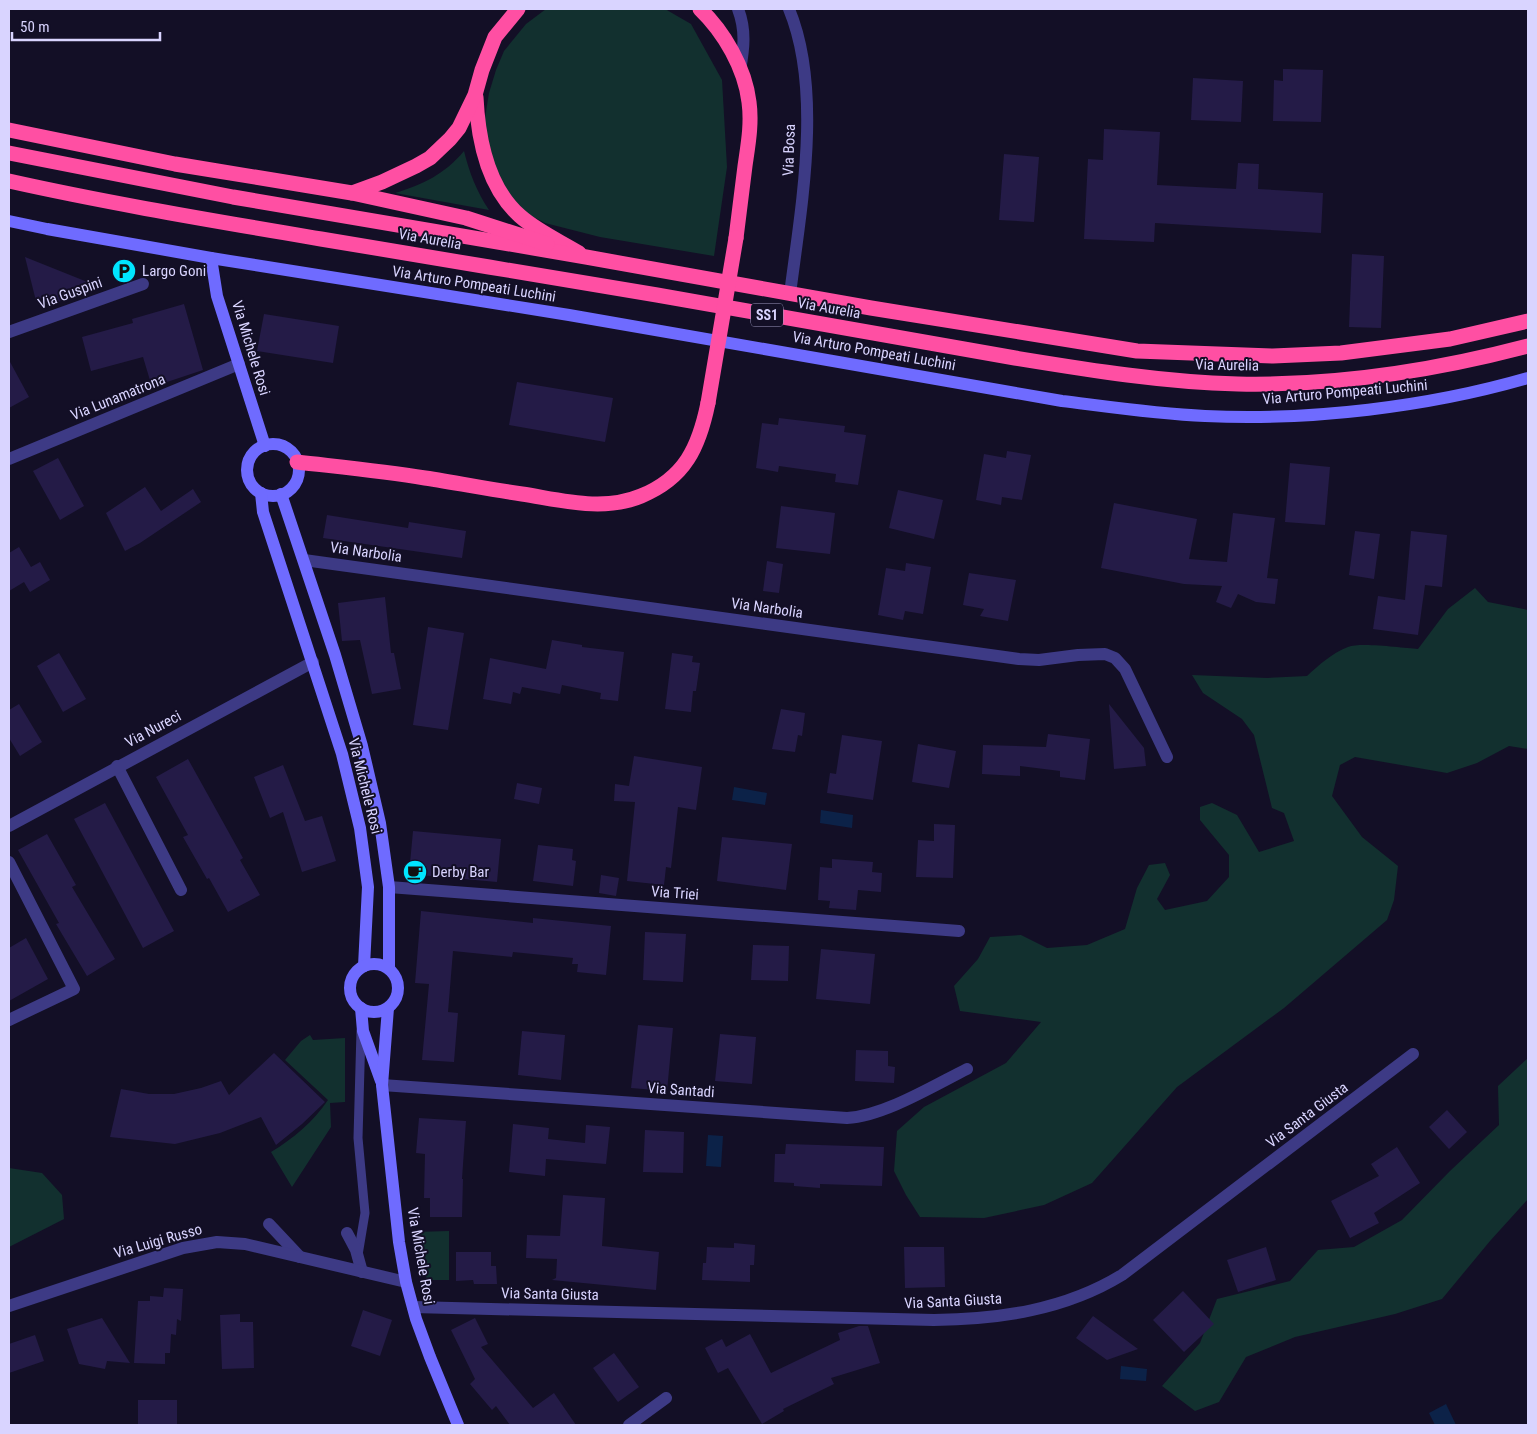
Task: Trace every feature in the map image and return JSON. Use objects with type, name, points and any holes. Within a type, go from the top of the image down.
[{"type":"highway","points":[[352,193],[409,170],[440,150],[458,128],[476,95],[482,70],[496,37],[518,9]]},
{"type":"highway","points":[[297,462],[377,471],[577,503],[614,504],[641,496],[668,481],[679,471],[695,448],[701,433],[708,403],[736,238],[750,124],[749,100],[740,70],[722,34],[700,9]]},
{"type":"highway","points":[[476,95],[479,136],[494,182],[502,195],[525,220],[586,257]]},
{"type":"highway","points":[[9,130],[175,164],[352,193],[484,222],[586,257]]},
{"type":"highway","name":"Via Aurelia","points":[[9,153],[233,197],[790,294],[1137,350],[1239,356],[1316,355],[1403,346],[1471,336],[1528,321]]},
{"type":"highway","name":"Via Aurelia","points":[[9,180],[205,219],[973,351],[1171,381],[1240,384],[1302,383],[1356,379],[1444,366],[1528,346]]},
{"type":"street","points":[[738,9],[743,22],[744,32],[740,70]]},
{"type":"street","name":"Via Bosa","points":[[789,9],[800,47],[805,75],[806,115],[804,188],[790,294]]},
{"type":"street","name":"Via Arturo Pompeati Luchini","points":[[9,221],[211,258],[569,315],[1133,411],[1206,416],[1321,414],[1432,401],[1488,390],[1528,378]]},
{"type":"street","name":"Via Michele Rosi","points":[[211,258],[217,296],[264,446]]},
{"type":"street","name":"Via Guspini","points":[[9,332],[143,284]]},
{"type":"street","name":"Via Lunamatrona","points":[[9,459],[239,364]]},
{"type":"street","points":[[264,446],[280,446],[288,449],[294,455],[297,462],[298,470],[294,485],[281,494],[268,495],[261,493],[249,481],[247,473],[251,456],[264,446]]},
{"type":"street","name":"Via Michele Rosi","points":[[261,493],[263,512],[342,754],[360,828],[368,888],[364,966],[358,970],[351,983],[352,996],[361,1013],[363,1031],[382,1085]]},
{"type":"street","name":"Via Michele Rosi","points":[[281,494],[336,655],[362,746],[380,822],[389,887],[388,968],[394,973],[399,988],[394,1002],[388,1008],[382,1085],[399,1242],[406,1282],[413,1307],[430,1357],[458,1425]]},
{"type":"street","name":"Via Narbolia","points":[[304,560],[1019,659],[1039,660],[1078,655],[1107,655],[1118,660],[1125,669],[1168,757]]},
{"type":"street","name":"Via Nureci","points":[[9,826],[117,766],[313,662]]},
{"type":"street","points":[[117,766],[181,890]]},
{"type":"street","points":[[9,862],[74,988],[9,1020]]},
{"type":"street","name":"Via Triei","points":[[389,887],[959,931]]},
{"type":"street","points":[[364,966],[376,964],[388,968]]},
{"type":"street","points":[[361,1013],[375,1012],[388,1008]]},
{"type":"street","name":"Via Santa Giusta","points":[[413,1307],[934,1320],[974,1319],[1008,1315],[1053,1306],[1092,1292],[1122,1275],[1413,1054]]},
{"type":"street","name":"Via Santadi","points":[[382,1085],[847,1118],[859,1117],[880,1111],[967,1069]]},
{"type":"street","points":[[269,1224],[300,1257]]},
{"type":"street","points":[[347,1233],[358,1256],[362,1272]]},
{"type":"street","name":"Via Luigi Russo","points":[[9,1306],[183,1248],[201,1243],[222,1241],[234,1242],[406,1282]]},
{"type":"street","points":[[629,1425],[666,1398]]},
{"type":"lane","points":[[358,1256],[364,1213],[358,1133],[361,1013]]},
{"type":"green space","points":[[546,9],[665,9],[691,24],[722,80],[727,167],[714,256],[600,237],[545,223],[526,213],[498,181],[484,124],[489,93],[504,51],[526,24]]},
{"type":"green space","points":[[464,151],[474,182],[489,210],[395,193],[432,178],[449,166]]},
{"type":"green space","points":[[1475,588],[1488,602],[1528,610],[1528,749],[1509,746],[1477,763],[1447,773],[1355,757],[1340,765],[1332,796],[1362,837],[1398,866],[1394,900],[1387,920],[1284,1008],[1177,1087],[1092,1183],[1044,1205],[984,1218],[920,1217],[894,1171],[897,1131],[924,1107],[1006,1063],[1041,1022],[960,1011],[954,986],[978,959],[990,937],[1021,935],[1047,948],[1087,945],[1125,929],[1137,888],[1149,865],[1165,863],[1170,875],[1157,899],[1165,910],[1207,901],[1229,877],[1229,855],[1200,820],[1200,807],[1212,803],[1237,815],[1259,852],[1294,841],[1284,813],[1272,808],[1254,735],[1242,719],[1203,693],[1192,675],[1267,678],[1307,676],[1331,656],[1348,647],[1372,645],[1418,649],[1448,609]]},
{"type":"green space","points":[[310,1035],[313,1040],[345,1038],[345,1102],[330,1103],[331,1127],[292,1187],[271,1152],[302,1129],[328,1100],[285,1060],[301,1041]]},
{"type":"green space","points":[[1528,1058],[1528,1199],[1442,1299],[1395,1314],[1295,1337],[1246,1357],[1219,1402],[1195,1411],[1162,1386],[1200,1343],[1217,1299],[1290,1281],[1318,1250],[1354,1247],[1402,1220],[1499,1125],[1498,1086]]},
{"type":"green space","points":[[9,1168],[42,1173],[62,1195],[64,1219],[9,1247]]},
{"type":"green space","points":[[449,1231],[449,1280],[427,1280],[415,1232]]},
{"type":"water","points":[[734,787],[767,793],[765,805],[732,800]]},
{"type":"water","points":[[821,810],[853,815],[852,828],[820,823]]},
{"type":"water","points":[[708,1135],[723,1136],[721,1167],[706,1166]]},
{"type":"water","points":[[1121,1366],[1147,1369],[1146,1381],[1120,1379]]},
{"type":"water","points":[[1446,1404],[1456,1425],[1435,1425],[1429,1413]]},
{"type":"building","points":[[1283,69],[1323,70],[1321,122],[1273,121],[1274,80],[1283,81]]},
{"type":"building","points":[[1193,78],[1243,81],[1241,122],[1191,120]]},
{"type":"building","points":[[1104,129],[1160,132],[1157,185],[1236,189],[1238,163],[1259,164],[1258,189],[1323,193],[1321,233],[1155,223],[1154,242],[1084,239],[1088,159],[1103,160]]},
{"type":"building","points":[[1004,154],[1039,157],[1034,222],[999,220]]},
{"type":"building","points":[[1352,254],[1384,256],[1381,328],[1349,327]]},
{"type":"building","points":[[25,257],[100,287],[50,305],[36,301]]},
{"type":"building","points":[[184,304],[203,370],[152,387],[143,357],[91,371],[82,337],[133,323],[132,319]]},
{"type":"building","points":[[264,314],[339,326],[333,363],[257,351]]},
{"type":"building","points":[[9,360],[29,397],[9,408]]},
{"type":"building","points":[[517,382],[613,398],[605,442],[509,425]]},
{"type":"building","points":[[779,418],[845,426],[844,432],[866,435],[858,485],[835,482],[836,474],[779,466],[778,472],[756,468],[762,423],[778,425]]},
{"type":"building","points":[[1007,451],[1031,455],[1022,500],[1002,497],[1001,505],[976,500],[984,454],[1006,458]]},
{"type":"building","points":[[58,458],[84,506],[60,520],[33,471]]},
{"type":"building","points":[[1290,463],[1330,467],[1325,525],[1285,522]]},
{"type":"building","points":[[145,487],[161,511],[193,489],[201,502],[125,551],[106,513]]},
{"type":"building","points":[[898,490],[943,500],[934,539],[889,528]]},
{"type":"building","points":[[1114,503],[1197,519],[1189,559],[1227,562],[1233,513],[1275,518],[1267,578],[1278,579],[1275,604],[1256,602],[1238,594],[1231,608],[1216,602],[1222,586],[1184,584],[1101,568]]},
{"type":"building","points":[[781,506],[835,513],[830,554],[776,548]]},
{"type":"building","points":[[327,515],[408,528],[409,522],[466,531],[462,558],[323,538]]},
{"type":"building","points":[[1355,531],[1380,534],[1374,579],[1349,575]]},
{"type":"building","points":[[1411,531],[1447,535],[1442,587],[1425,585],[1418,635],[1373,629],[1378,596],[1405,600]]},
{"type":"building","points":[[19,547],[31,567],[40,562],[50,580],[30,592],[24,582],[9,591],[9,553]]},
{"type":"building","points":[[767,561],[783,564],[779,593],[763,591]]},
{"type":"building","points":[[906,563],[931,567],[923,614],[905,611],[903,620],[878,615],[886,568],[905,571]]},
{"type":"building","points":[[969,573],[1016,580],[1008,621],[980,616],[984,609],[963,605]]},
{"type":"building","points":[[385,597],[391,653],[394,653],[401,689],[372,694],[360,640],[342,641],[338,603]]},
{"type":"building","points":[[428,627],[464,633],[448,730],[413,725]]},
{"type":"building","points":[[552,640],[582,645],[582,647],[624,652],[618,701],[600,699],[601,693],[562,685],[560,694],[522,687],[520,694],[513,692],[511,704],[483,699],[490,658],[546,669]]},
{"type":"building","points":[[59,653],[86,699],[63,712],[37,666]]},
{"type":"building","points":[[672,653],[693,656],[692,662],[700,663],[696,691],[693,691],[691,712],[665,709]]},
{"type":"building","points":[[19,704],[42,742],[20,756],[9,738],[9,710]]},
{"type":"building","points":[[1109,704],[1144,748],[1146,766],[1114,769]]},
{"type":"building","points":[[781,709],[805,713],[802,736],[798,735],[795,752],[772,749]]},
{"type":"building","points":[[1048,734],[1090,739],[1085,780],[1060,777],[1060,771],[1020,766],[1020,776],[982,774],[983,745],[1046,747]]},
{"type":"building","points":[[842,735],[882,741],[873,800],[827,793],[830,773],[836,774]]},
{"type":"building","points":[[918,744],[956,751],[949,788],[912,782]]},
{"type":"building","points":[[634,756],[702,767],[696,810],[678,807],[671,868],[666,867],[664,885],[627,881],[635,802],[614,801],[615,784],[629,786]]},
{"type":"building","points":[[188,759],[243,858],[240,860],[260,895],[228,912],[183,837],[188,835],[156,777]]},
{"type":"building","points":[[283,765],[305,821],[322,816],[336,861],[302,872],[283,812],[270,818],[254,777]]},
{"type":"building","points":[[517,783],[542,788],[539,804],[514,799]]},
{"type":"building","points":[[105,803],[174,931],[143,948],[74,819]]},
{"type":"building","points":[[934,824],[955,825],[953,878],[916,877],[918,840],[934,841]]},
{"type":"building","points":[[413,831],[501,839],[497,882],[409,874]]},
{"type":"building","points":[[47,834],[76,885],[72,887],[115,959],[87,976],[56,924],[59,923],[18,850]]},
{"type":"building","points":[[722,837],[792,844],[786,890],[717,881]]},
{"type":"building","points":[[538,845],[573,849],[572,860],[576,861],[573,886],[533,881]]},
{"type":"building","points":[[832,859],[873,862],[872,872],[882,873],[881,892],[858,890],[856,910],[829,908],[830,901],[818,900],[820,867],[832,868]]},
{"type":"building","points":[[601,875],[619,878],[616,896],[599,893]]},
{"type":"building","points":[[421,911],[533,923],[533,918],[611,926],[606,975],[577,972],[578,964],[572,964],[573,958],[513,952],[512,957],[453,951],[448,1012],[458,1013],[454,1062],[422,1060],[429,984],[415,983]]},
{"type":"building","points":[[645,932],[686,934],[683,982],[643,980]]},
{"type":"building","points":[[26,938],[48,979],[9,1001],[9,948]]},
{"type":"building","points":[[753,945],[789,946],[788,981],[751,980]]},
{"type":"building","points":[[821,949],[875,954],[870,1004],[816,999]]},
{"type":"building","points":[[638,1025],[673,1028],[667,1091],[631,1088]]},
{"type":"building","points":[[522,1031],[565,1035],[561,1080],[518,1075]]},
{"type":"building","points":[[720,1034],[756,1037],[752,1084],[715,1081]]},
{"type":"building","points":[[856,1050],[888,1051],[888,1066],[895,1067],[894,1083],[855,1081]]},
{"type":"building","points":[[274,1053],[325,1102],[276,1145],[261,1117],[220,1133],[175,1144],[110,1137],[121,1089],[149,1094],[174,1094],[221,1081],[229,1095]]},
{"type":"building","points":[[1447,1110],[1467,1132],[1449,1149],[1429,1127]]},
{"type":"building","points":[[419,1118],[466,1121],[462,1179],[462,1217],[430,1217],[430,1198],[424,1198],[425,1154],[416,1153]]},
{"type":"building","points":[[513,1124],[549,1128],[548,1139],[585,1143],[586,1125],[610,1127],[606,1164],[546,1159],[545,1176],[509,1172]]},
{"type":"building","points":[[645,1130],[684,1132],[683,1173],[643,1172]]},
{"type":"building","points":[[786,1144],[884,1147],[882,1186],[820,1184],[820,1188],[794,1186],[794,1183],[774,1182],[775,1154],[785,1154]]},
{"type":"building","points":[[1397,1147],[1420,1183],[1374,1213],[1379,1223],[1350,1238],[1331,1201],[1379,1176],[1371,1164]]},
{"type":"building","points":[[563,1195],[605,1198],[602,1246],[659,1252],[656,1290],[552,1280],[556,1278],[557,1259],[526,1258],[527,1235],[560,1236]]},
{"type":"building","points":[[734,1243],[755,1245],[754,1265],[750,1265],[750,1282],[702,1280],[703,1263],[706,1263],[707,1247],[734,1248]]},
{"type":"building","points":[[904,1247],[944,1247],[945,1287],[905,1288]]},
{"type":"building","points":[[1266,1247],[1276,1280],[1238,1292],[1227,1260]]},
{"type":"building","points":[[456,1252],[491,1252],[491,1266],[496,1266],[497,1284],[474,1284],[473,1280],[456,1281]]},
{"type":"building","points":[[164,1288],[183,1289],[181,1321],[177,1319],[176,1335],[171,1334],[170,1353],[165,1353],[165,1364],[134,1363],[138,1301],[150,1301],[150,1296],[163,1297]]},
{"type":"building","points":[[1183,1291],[1214,1324],[1184,1352],[1153,1320]]},
{"type":"building","points":[[363,1310],[392,1320],[380,1356],[351,1346]]},
{"type":"building","points":[[240,1314],[240,1322],[253,1322],[254,1368],[222,1369],[220,1315]]},
{"type":"building","points":[[1093,1316],[1138,1349],[1107,1360],[1076,1338]]},
{"type":"building","points":[[102,1318],[130,1363],[107,1361],[105,1369],[79,1364],[67,1329]]},
{"type":"building","points":[[475,1318],[488,1344],[481,1347],[533,1408],[554,1393],[576,1425],[510,1425],[496,1406],[492,1410],[470,1384],[475,1379],[451,1330]]},
{"type":"building","points":[[859,1326],[868,1326],[880,1363],[831,1378],[834,1384],[783,1409],[784,1411],[762,1424],[728,1368],[718,1373],[705,1348],[722,1339],[726,1347],[750,1334],[771,1373],[840,1340],[838,1333]]},
{"type":"building","points":[[35,1335],[44,1361],[9,1373],[9,1344]]},
{"type":"building","points":[[614,1353],[639,1387],[618,1402],[593,1368]]},
{"type":"building","points":[[138,1400],[177,1400],[177,1425],[138,1425]]},
{"type":"place","name":"Largo Goni","points":[[124,271]]},
{"type":"place","name":"Derby Bar","points":[[415,872]]}]
